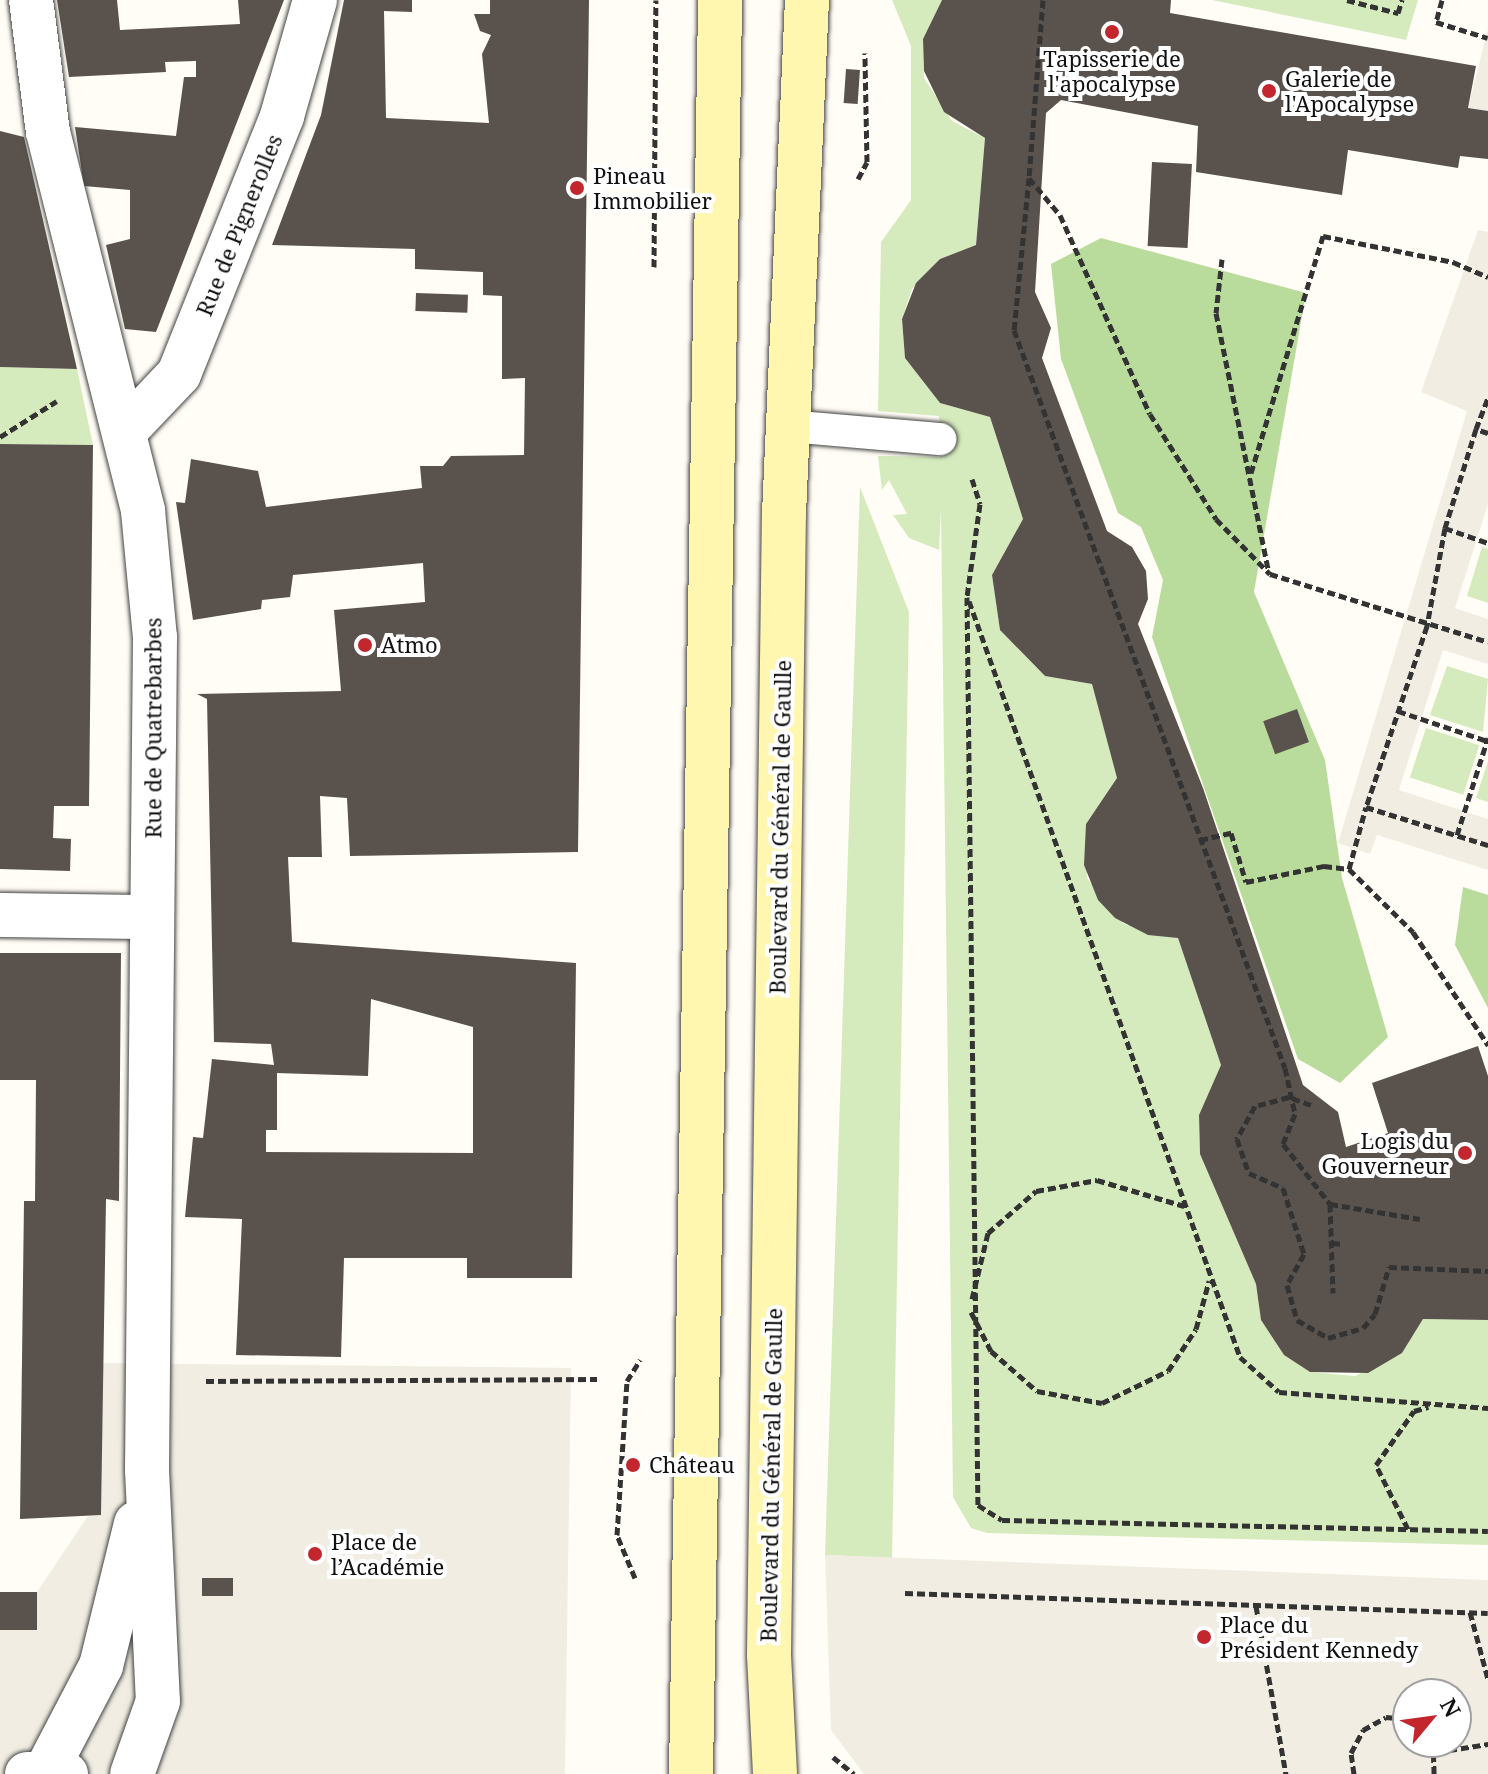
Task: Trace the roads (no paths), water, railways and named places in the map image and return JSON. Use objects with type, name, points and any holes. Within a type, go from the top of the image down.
[{"type":"main road","points":[[691,1774],[720,0]]},
{"type":"main road","name":"Boulevard du Général de Gaulle","points":[[775,1774],[769,1654],[788,426],[807,0]]},
{"type":"street","name":"Rue de Quatrebarbes","points":[[31,0],[48,132],[126,430],[143,511],[155,637],[147,1470],[158,1701],[132,1774]]},
{"type":"street","name":"Rue de Pignerolles","points":[[126,430],[179,374],[282,116],[315,0]]},
{"type":"street","points":[[0,915],[152,917]]},
{"type":"street","name":"Rue de Quatrebarbes","points":[[46,1774],[101,1666],[147,1470]]},
{"type":"lane","points":[[788,426],[940,439]]},
{"type":"place","name":"Tapisserie de l'apocalypse","points":[[1112,32]]},
{"type":"place","name":"Galerie de l'Apocalypse","points":[[1269,91]]},
{"type":"place","name":"Pineau Immobilier","points":[[577,188]]},
{"type":"place","name":"Atmo","points":[[365,645]]},
{"type":"place","name":"Logis du Gouverneur","points":[[1465,1153]]},
{"type":"place","name":"Château","points":[[633,1465]]},
{"type":"place","name":"Place de l’Académie","points":[[315,1554]]},
{"type":"place","name":"Place du Président Kennedy","points":[[1204,1637]]}]
